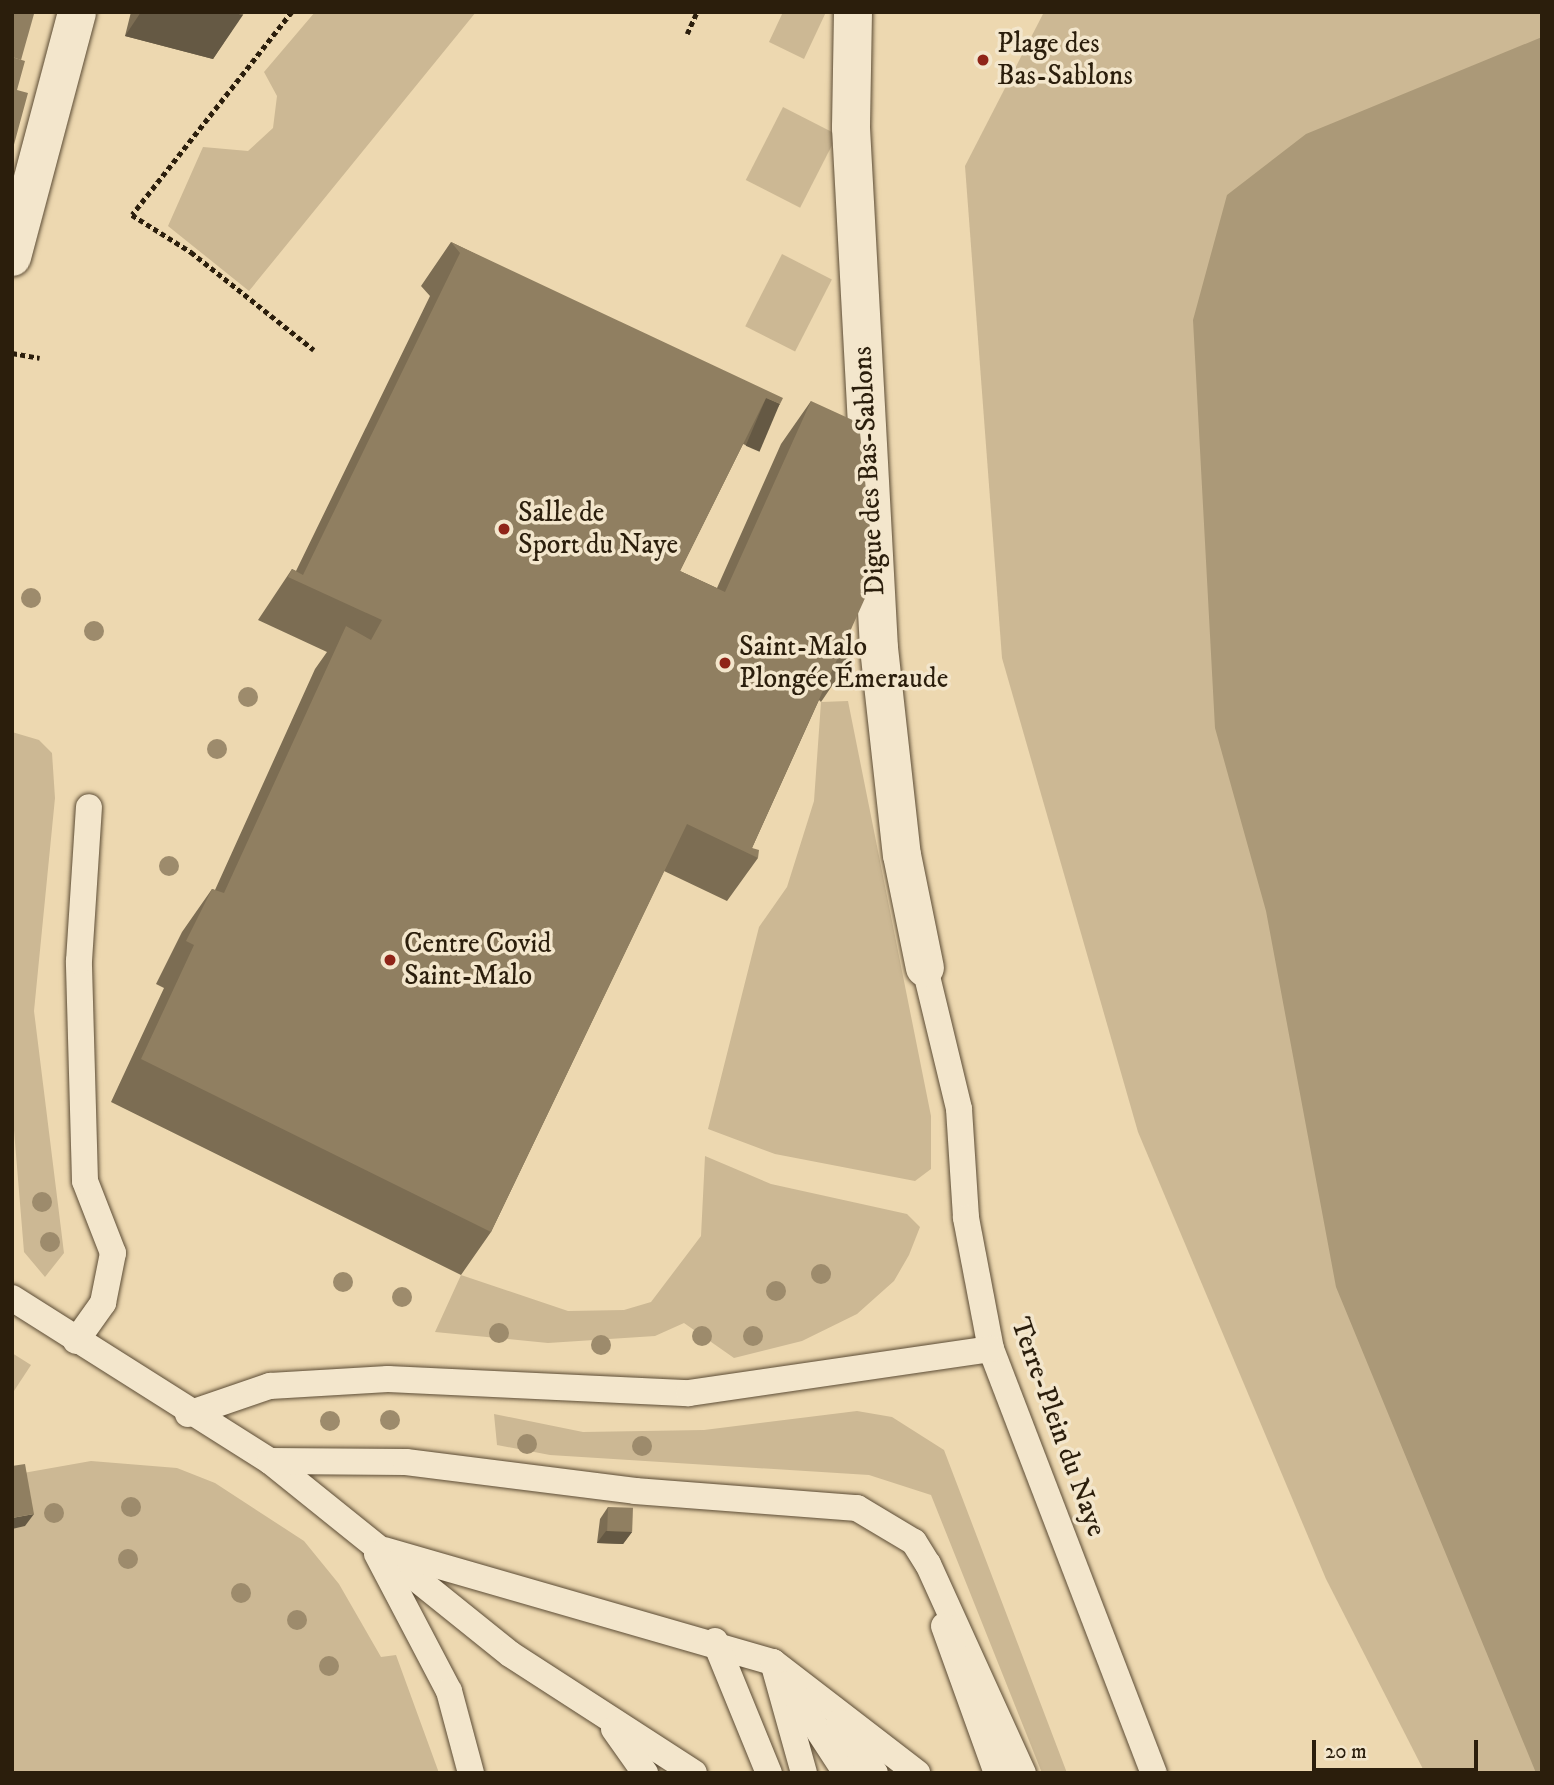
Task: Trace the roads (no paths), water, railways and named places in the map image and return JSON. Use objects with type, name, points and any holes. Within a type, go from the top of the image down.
[{"type":"street","points":[[12,257],[77,12]]},
{"type":"street","name":"Digue des Bas-Sablons","points":[[853,12],[852,141],[879,648],[902,855],[925,968]]},
{"type":"lane","points":[[76,1341],[103,1303],[113,1253],[85,1181],[79,961],[89,807]]},
{"type":"lane","name":"Terre-Plein du Naye","points":[[925,968],[959,1109],[966,1218],[991,1349],[1154,1773]]},
{"type":"lane","points":[[12,1298],[188,1414],[270,1461],[373,1547],[510,1654],[694,1773]]},
{"type":"lane","points":[[188,1414],[270,1386],[388,1379],[689,1393],[991,1349]]},
{"type":"lane","points":[[270,1461],[406,1462],[635,1491],[857,1508],[914,1542],[960,1622],[1023,1773]]},
{"type":"lane","points":[[914,1542],[997,1773]]},
{"type":"lane","points":[[373,1547],[715,1641],[773,1662],[822,1697],[917,1773]]},
{"type":"lane","points":[[373,1547],[449,1692],[471,1773]]},
{"type":"lane","points":[[715,1641],[749,1773]]},
{"type":"lane","points":[[715,1641],[769,1773]]},
{"type":"lane","points":[[773,1662],[804,1773]]},
{"type":"lane","points":[[773,1662],[825,1773]]},
{"type":"lane","points":[[773,1662],[846,1773]]},
{"type":"lane","points":[[822,1697],[874,1773]]},
{"type":"lane","points":[[822,1697],[893,1773]]},
{"type":"lane","points":[[600,1711],[645,1773]]},
{"type":"lane","points":[[641,1738],[667,1773]]},
{"type":"place","name":"Plage des Bas-Sablons","points":[[983,60]]},
{"type":"place","name":"Salle de Sport du Naye","points":[[504,529]]},
{"type":"place","name":"Saint-Malo Plongée Émeraude","points":[[725,663]]},
{"type":"place","name":"Centre Covid Saint-Malo","points":[[390,960]]}]
